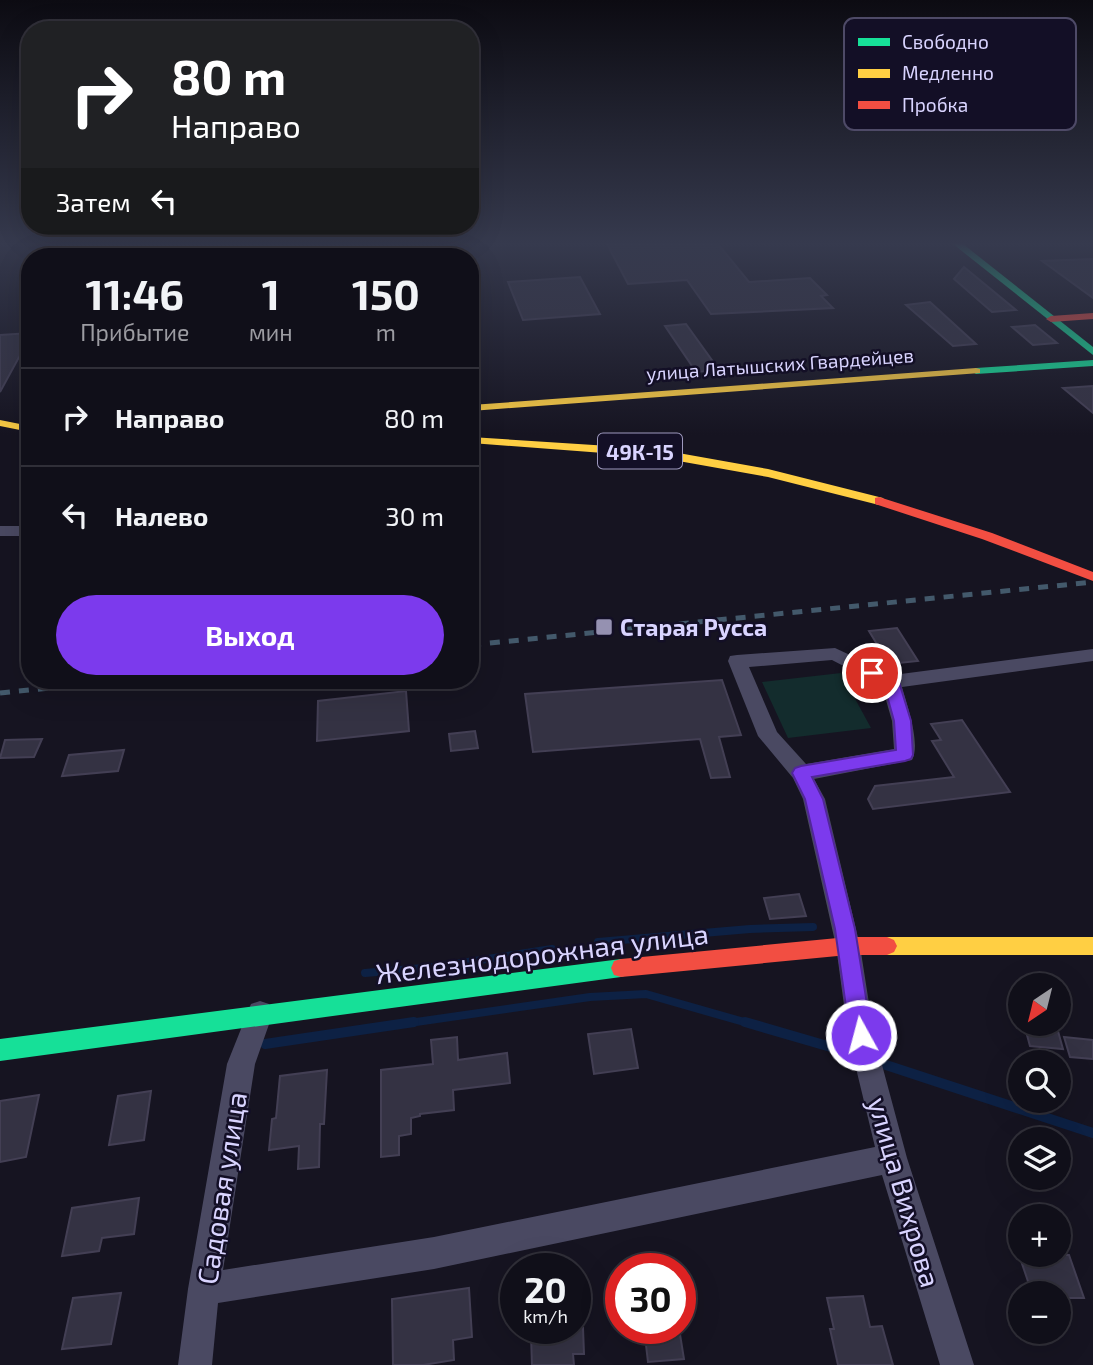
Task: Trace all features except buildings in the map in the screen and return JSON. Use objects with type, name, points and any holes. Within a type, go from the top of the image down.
[{"type":"main road","points":[[1037,308],[1093,352]]},
{"type":"main road","points":[[1051,319],[1093,316]]},
{"type":"main road","name":"улица Латышских Гвардейцев","points":[[479,407],[1093,362]]},
{"type":"main road","points":[[0,423],[21,427]]},
{"type":"main road","name":"49К-15","points":[[479,440],[657,453],[808,482],[926,514],[1023,548],[1093,577]]},
{"type":"main road","name":"Железнодорожная улица","points":[[0,1050],[587,971],[848,946],[1093,946]]},
{"type":"street","points":[[0,531],[21,531]]},
{"type":"street","name":"улица Вихрова","points":[[891,682],[835,654],[737,661],[768,736],[801,773],[814,799],[848,946],[861,1035],[892,1158],[957,1365]]},
{"type":"street","points":[[801,773],[905,755],[902,721],[891,682],[1093,655]]},
{"type":"street","name":"Садовая улица","points":[[195,1365],[204,1289],[241,1064],[260,1013]]},
{"type":"street","points":[[204,1289],[434,1253],[892,1158]]},
{"type":"green space","points":[[841,673],[871,728],[788,738],[762,682]]},
{"type":"waterway","points":[[598,942],[750,929],[813,927]]},
{"type":"waterway","points":[[365,973],[435,967],[552,949]]},
{"type":"waterway","points":[[402,1024],[590,997],[646,994],[751,1024]]},
{"type":"waterway","points":[[265,1044],[414,1022]]},
{"type":"waterway","points":[[745,1022],[848,1052]]},
{"type":"waterway","points":[[886,1065],[1093,1133]]},
{"type":"railway","points":[[479,644],[1093,582]]},
{"type":"railway","points":[[0,693],[40,689]]},
{"type":"traffic: fast","points":[[1037,308],[1093,352]]},
{"type":"traffic: fast","points":[[976,371],[1093,363]]},
{"type":"traffic: fast","points":[[0,1050],[621,968]]},
{"type":"traffic: slow","points":[[479,407],[976,371]]},
{"type":"traffic: slow","points":[[0,423],[21,427]]},
{"type":"traffic: slow","points":[[479,441],[656,453],[768,473],[879,501]]},
{"type":"traffic: slow","points":[[887,946],[1093,946]]},
{"type":"traffic: jam","points":[[1051,319],[1093,316]]},
{"type":"traffic: jam","points":[[879,501],[987,536],[1093,577]]},
{"type":"traffic: jam","points":[[621,968],[848,946],[887,946]]},
{"type":"place","name":"Старая Русса","points":[[604,627]]},
{"type":"route","points":[[861,1035],[845,929],[814,799],[801,773],[905,755],[902,721],[891,682],[872,673]]}]
